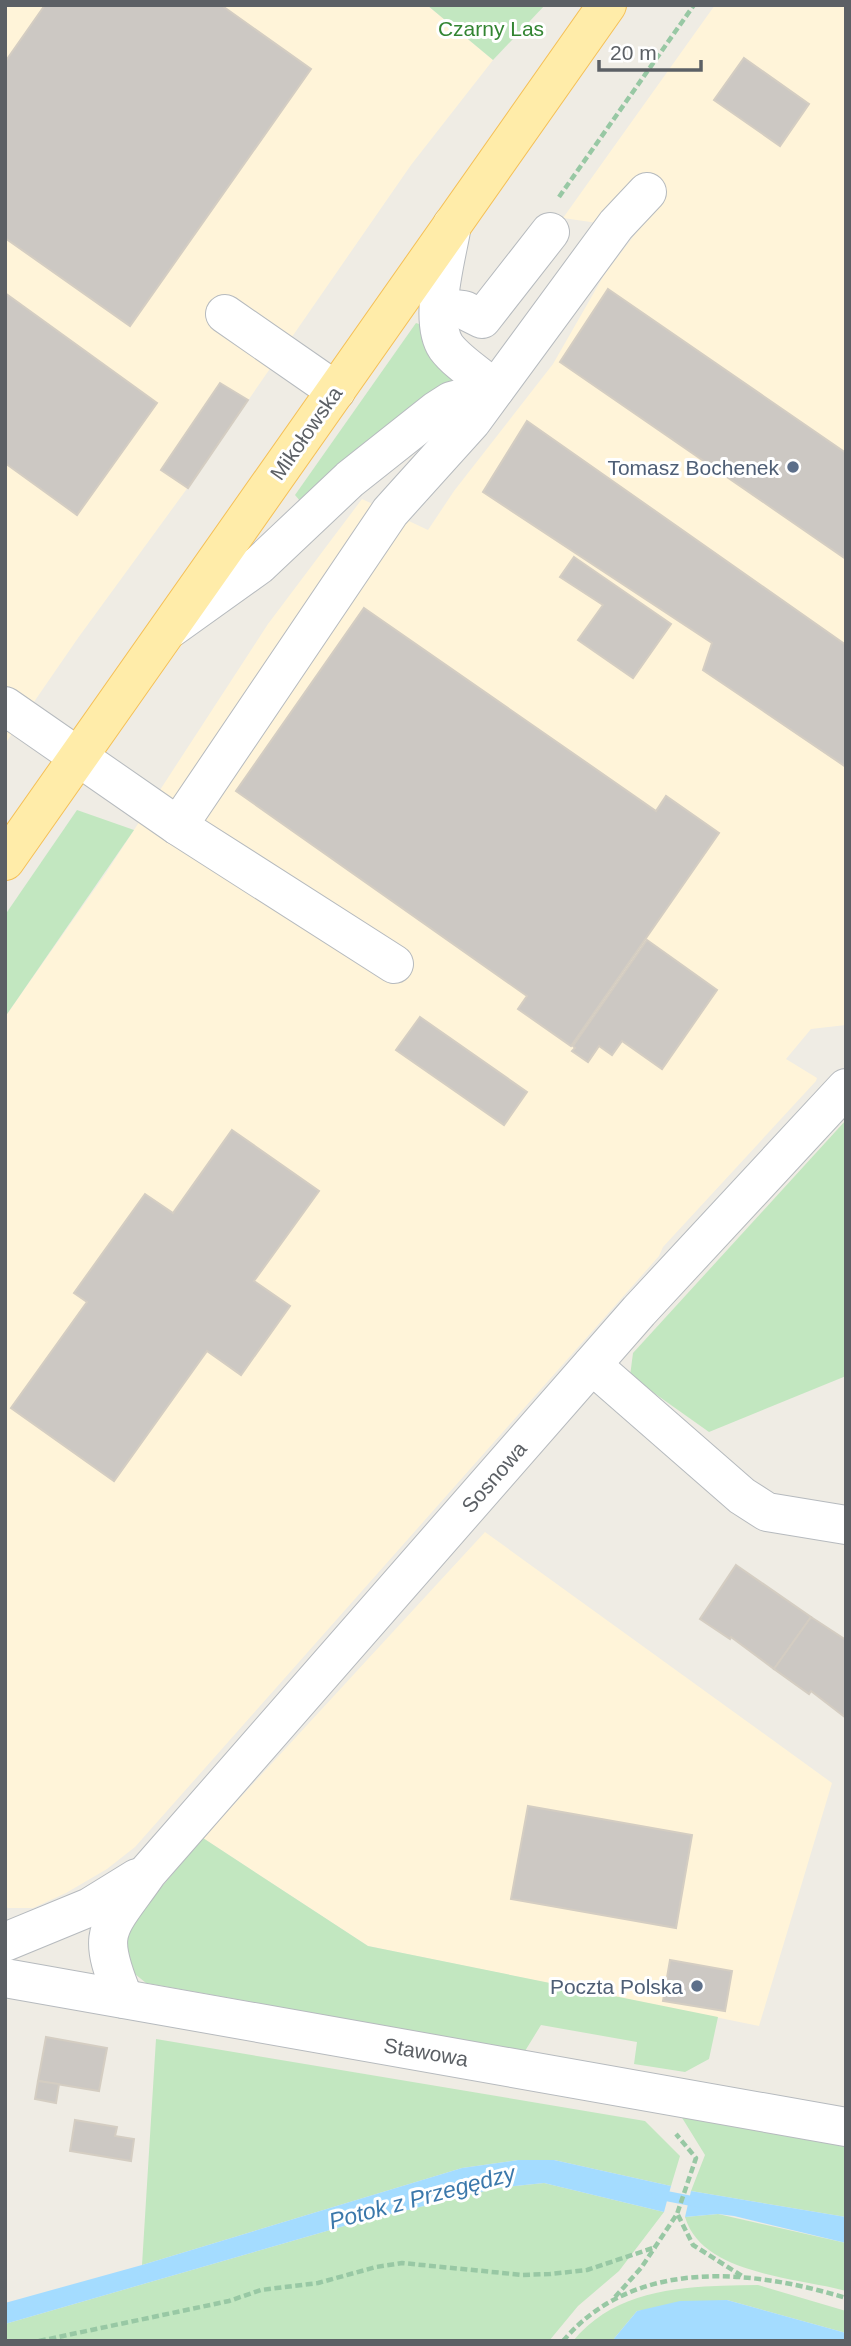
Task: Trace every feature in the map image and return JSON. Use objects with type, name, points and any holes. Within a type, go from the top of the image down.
[{"type":"main road","name":"Mikołowska","points":[[5,861],[607,5]]},
{"type":"street","points":[[178,825],[390,512],[472,421],[616,225],[647,192]]},
{"type":"street","points":[[452,225],[437,323],[447,347],[495,389]]},
{"type":"street","points":[[439,307],[464,310],[482,319],[550,232]]},
{"type":"street","points":[[225,314],[336,391]]},
{"type":"street","points":[[166,631],[259,565],[350,479],[437,410],[450,401],[495,389]]},
{"type":"street","points":[[5,706],[78,759],[394,964]]},
{"type":"street","name":"Sosnowa","points":[[35,1983],[148,1872],[592,1364],[846,1088]]},
{"type":"street","points":[[592,1364],[742,1496],[767,1512],[846,1525]]},
{"type":"street","points":[[8,1938],[101,1916],[107,1955],[124,1999]]},
{"type":"street","name":"Stawowa","points":[[35,1983],[846,2127]]},
{"type":"path","points":[[550,232],[546,215],[694,5]]},
{"type":"path","points":[[612,2299],[656,2247],[677,2214],[696,2158]]},
{"type":"path","points":[[677,2214],[693,2245],[742,2276]]},
{"type":"path","points":[[39,2341],[229,2301],[261,2290],[318,2283],[389,2264],[523,2275],[550,2274],[587,2270],[656,2247]]},
{"type":"path","points":[[563,2341],[582,2320],[612,2299],[643,2286],[673,2279],[742,2276],[792,2283],[846,2298]]},
{"type":"shaded area","points":[[5,5],[427,5],[493,60],[411,165],[186,490],[5,744]]},
{"type":"shaded area","points":[[715,5],[846,5],[846,1025],[811,1029],[786,1059],[817,1078],[816,1081],[663,1247],[659,1256],[135,1847],[107,1869],[66,1893],[33,1908],[8,1908],[5,1906],[5,1017],[106,873],[268,624],[362,499],[428,530],[454,491],[553,364],[604,275],[639,229],[563,218]]},
{"type":"shaded area","points":[[485,1532],[832,1783],[759,2026],[368,1946],[203,1838]]},
{"type":"green space","name":"Czarny Las","points":[[427,5],[545,5],[493,60]]},
{"type":"green space","points":[[416,323],[422,325],[458,377],[306,508],[295,495]]},
{"type":"green space","points":[[77,810],[134,830],[5,1017],[5,915]]},
{"type":"green space","points":[[846,1120],[846,1376],[709,1432],[630,1376],[633,1353]]},
{"type":"green space","points":[[203,1838],[368,1946],[718,2017],[709,2059],[685,2072],[634,2064],[637,2042],[541,2025],[525,2051],[146,1983],[130,1970],[126,1929]]},
{"type":"green space","points":[[156,2039],[645,2121],[680,2156],[671,2186],[554,2160],[518,2160],[462,2168],[142,2265]]},
{"type":"green space","points":[[676,2108],[846,2144],[846,2217],[691,2191],[705,2155]]},
{"type":"green space","points":[[544,2183],[664,2212],[619,2271],[578,2306],[549,2341],[5,2341],[5,2324],[351,2224],[497,2188]]},
{"type":"green space","points":[[718,2214],[846,2243],[846,2291],[754,2270],[730,2262],[710,2251],[695,2236],[685,2217]]},
{"type":"green space","points":[[758,2285],[846,2311],[846,2333],[727,2300],[637,2311],[612,2341],[573,2341],[591,2323],[612,2309],[658,2292],[708,2286]]},
{"type":"water","points":[[518,2160],[554,2160],[671,2186],[664,2212],[544,2183],[497,2188],[351,2224],[5,2324],[5,2303],[142,2265],[462,2168]]},
{"type":"water","points":[[691,2191],[846,2217],[846,2243],[734,2216],[718,2214],[685,2217]]},
{"type":"water","points":[[727,2300],[846,2333],[846,2341],[612,2341],[637,2311],[680,2301]]},
{"type":"building","points":[[45,5],[221,5],[311,69],[130,326],[5,238],[5,62]]},
{"type":"building","points":[[744,58],[809,104],[780,146],[714,100]]},
{"type":"building","points":[[608,289],[846,453],[846,559],[560,362]]},
{"type":"building","points":[[5,293],[157,403],[77,515],[5,463]]},
{"type":"building","points":[[220,383],[248,400],[188,488],[161,470]]},
{"type":"building","points":[[527,421],[846,645],[846,767],[703,670],[712,643],[483,492]]},
{"type":"building","points":[[574,557],[671,624],[633,678],[578,640],[603,605],[560,577]]},
{"type":"building","points":[[364,608],[656,811],[666,796],[719,833],[571,1046],[518,1009],[527,996],[236,791]]},
{"type":"building","points":[[647,940],[717,990],[662,1069],[622,1041],[612,1055],[599,1046],[588,1062],[572,1051],[575,1048],[573,1046]]},
{"type":"building","points":[[420,1017],[527,1092],[504,1125],[396,1050]]},
{"type":"building","points":[[232,1130],[319,1191],[254,1281],[290,1306],[241,1375],[207,1351],[114,1481],[11,1408],[87,1302],[74,1293],[145,1194],[173,1213]]},
{"type":"building","points":[[736,1565],[811,1617],[774,1669],[731,1637],[730,1639],[700,1619]]},
{"type":"building","points":[[811,1617],[846,1640],[846,1718],[811,1691],[809,1694],[774,1669]]},
{"type":"building","points":[[528,1806],[692,1835],[676,1928],[511,1899]]},
{"type":"building","name":"Poczta Polska","points":[[670,1960],[732,1971],[725,2011],[663,2001]]},
{"type":"building","points":[[46,2037],[107,2048],[99,2091],[38,2081]]},
{"type":"building","points":[[38,2081],[59,2084],[56,2103],[35,2099]]},
{"type":"building","points":[[75,2120],[117,2127],[115,2136],[134,2139],[131,2161],[70,2151]]},
{"type":"waterway","name":"Potok z Przegędzy","points":[[656,2194],[702,2203]]},
{"type":"place","name":"Tomasz Bochenek","points":[[793,467]]},
{"type":"place","name":"Poczta Polska","points":[[697,1986]]}]
